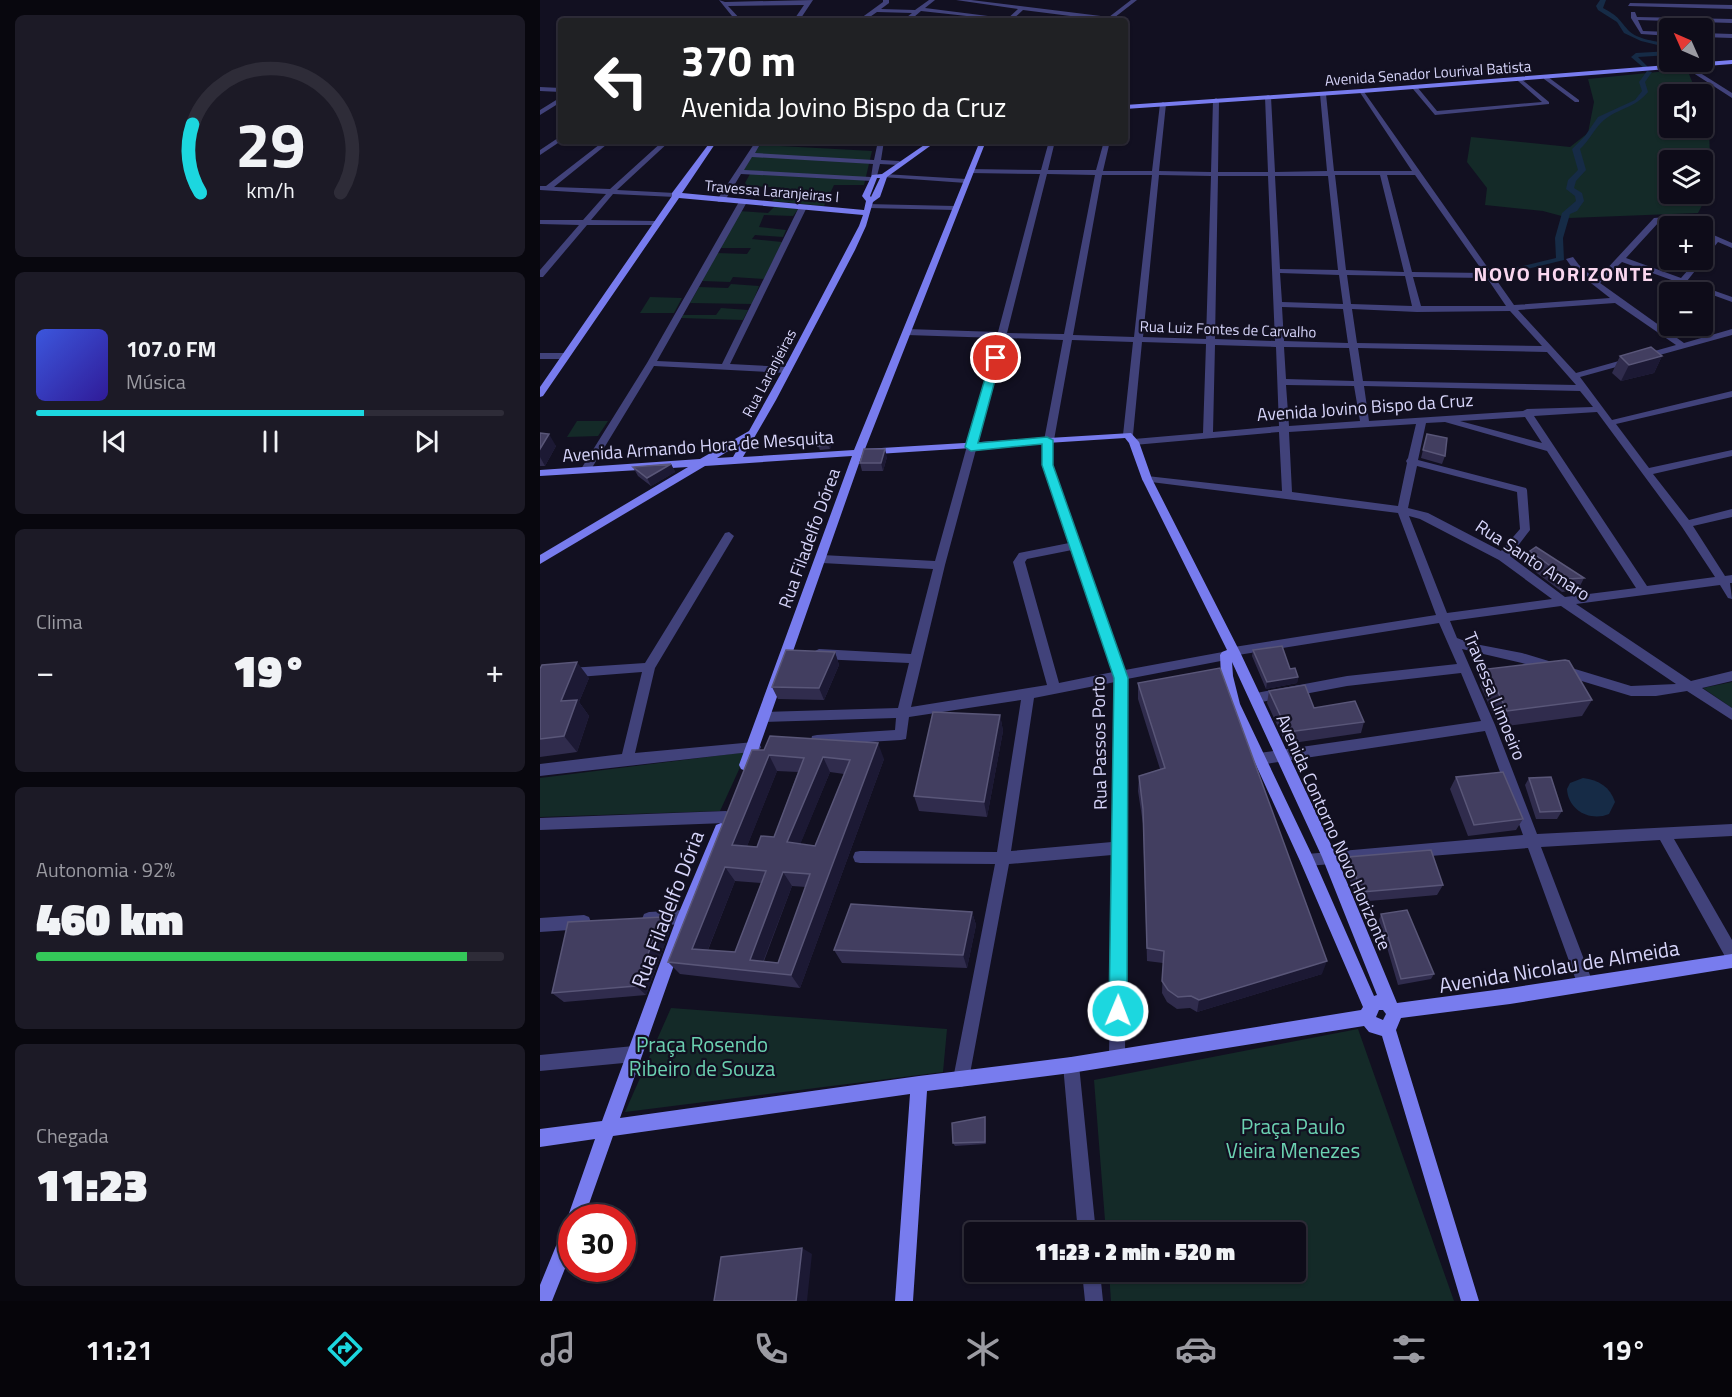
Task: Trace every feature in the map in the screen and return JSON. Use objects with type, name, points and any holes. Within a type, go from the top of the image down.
[{"type":"street","points":[[865,18],[886,3],[886,0]]},
{"type":"street","points":[[908,18],[932,0]]},
{"type":"street","points":[[959,0],[1097,18]]},
{"type":"street","points":[[1112,18],[1134,0]]},
{"type":"street","points":[[722,2],[809,1]]},
{"type":"street","points":[[798,18],[809,1]]},
{"type":"street","points":[[722,2],[736,18]]},
{"type":"street","points":[[1659,34],[1639,31],[1630,2],[1732,7]]},
{"type":"street","points":[[981,18],[1003,6]]},
{"type":"street","points":[[1011,18],[1022,8]]},
{"type":"street","points":[[877,10],[918,10],[985,16]]},
{"type":"street","points":[[1058,18],[1066,13]]},
{"type":"street","points":[[1634,18],[1732,21]]},
{"type":"street","points":[[1713,35],[1732,36]]},
{"type":"street","name":"Avenida Senador Lourival Batista","points":[[1713,64],[1732,62]]},
{"type":"street","name":"Avenida Senador Lourival Batista","points":[[1128,107],[1659,68]]},
{"type":"street","points":[[1695,72],[1732,96]]},
{"type":"street","points":[[1546,78],[1577,101]]},
{"type":"street","points":[[1416,89],[1435,113],[1547,103],[1520,80]]},
{"type":"street","points":[[540,89],[558,90]]},
{"type":"street","points":[[1362,91],[1512,308],[1584,388],[1727,579],[1732,595]]},
{"type":"street","points":[[1323,94],[1342,271],[1365,424]]},
{"type":"street","points":[[1268,97],[1287,495]]},
{"type":"street","points":[[1208,434],[1216,100]]},
{"type":"street","points":[[542,111],[558,101]]},
{"type":"street","points":[[1163,104],[1138,339],[1131,439],[1230,654]]},
{"type":"street","points":[[542,111],[558,110]]},
{"type":"street","points":[[540,153],[558,140]]},
{"type":"street","points":[[544,188],[604,144]]},
{"type":"street","points":[[540,275],[545,263],[612,191],[664,144]]},
{"type":"street","points":[[540,394],[712,144]]},
{"type":"street","points":[[720,200],[757,144]]},
{"type":"street","points":[[873,177],[880,144]]},
{"type":"street","name":"Rua Laranjeiras","points":[[540,560],[754,432],[876,197],[884,176],[929,144]]},
{"type":"street","points":[[869,207],[955,208],[981,144]]},
{"type":"street","points":[[803,741],[901,735],[903,713],[939,565],[1051,144]]},
{"type":"street","name":"Rua Passos Porto","points":[[1106,144],[1047,440],[1048,465],[1121,678],[1117,1057]]},
{"type":"street","points":[[750,155],[900,163]]},
{"type":"street","points":[[970,171],[1213,174],[1417,173]]},
{"type":"street","points":[[739,172],[884,176],[966,182]]},
{"type":"street","points":[[1383,173],[1416,309]]},
{"type":"street","name":"Rua Laranjeiras","points":[[869,207],[866,196],[873,177]]},
{"type":"street","points":[[544,188],[675,195]]},
{"type":"street","name":"Travessa Laranjeiras I","points":[[675,195],[803,207],[869,207]]},
{"type":"street","points":[[586,469],[651,363],[743,202]]},
{"type":"street","points":[[725,366],[803,207]]},
{"type":"street","name":"Rua Filadelfo Dórea","points":[[759,744],[763,717],[797,653],[822,559],[858,453],[955,208]]},
{"type":"street","points":[[1596,282],[1621,259],[1652,223],[1659,220]]},
{"type":"street","points":[[540,222],[656,223]]},
{"type":"street","points":[[1713,237],[1732,246]]},
{"type":"street","points":[[1713,242],[1716,238]]},
{"type":"street","points":[[1570,259],[1576,267],[1617,300],[1683,346]]},
{"type":"street","points":[[1621,259],[1682,282],[1692,270]]},
{"type":"street","points":[[1278,271],[1490,276]]},
{"type":"street","points":[[1713,293],[1732,300]]},
{"type":"street","points":[[1278,304],[1416,309],[1512,308],[1617,300]]},
{"type":"street","name":"Rua Luiz Fontes de Carvalho","points":[[907,332],[1549,350]]},
{"type":"street","points":[[1574,376],[1732,332]]},
{"type":"street","points":[[540,356],[566,356]]},
{"type":"street","points":[[651,363],[787,370]]},
{"type":"street","points":[[1282,382],[1584,388]]},
{"type":"street","points":[[1610,423],[1732,394]]},
{"type":"street","name":"Avenida Jovino Bispo da Cruz","points":[[858,453],[1047,440],[1131,439],[1599,409]]},
{"type":"street","points":[[1527,412],[1643,590]]},
{"type":"street","points":[[1436,418],[1552,449]]},
{"type":"street","points":[[1402,510],[1422,420]]},
{"type":"street","points":[[736,460],[754,432]]},
{"type":"street","name":"Avenida Armando Hora de Mesquita","points":[[540,473],[858,453]]},
{"type":"street","points":[[1646,472],[1732,453]]},
{"type":"street","points":[[1412,461],[1522,490],[1526,530],[1503,557]]},
{"type":"street","name":"Rua Santo Amaro","points":[[1148,479],[1402,510],[1447,526],[1503,557],[1562,601],[1732,715]]},
{"type":"street","name":"Travessa Limoeiro","points":[[1402,510],[1443,618],[1489,725],[1586,983]]},
{"type":"street","points":[[1686,524],[1732,513]]},
{"type":"street","points":[[627,759],[649,667],[729,536]]},
{"type":"street","points":[[1054,689],[1019,562],[1023,556],[1076,544]]},
{"type":"street","points":[[822,559],[939,565]]},
{"type":"street","points":[[763,717],[903,713],[1121,678],[1230,654],[1443,618],[1727,579]]},
{"type":"street","points":[[1453,641],[1469,647],[1522,658],[1631,691],[1646,692],[1690,687],[1732,676]]},
{"type":"street","points":[[797,653],[917,658]]},
{"type":"street","name":"Avenida Contorno Novo Horizonte","points":[[1230,654],[1243,672],[1256,698],[1329,856],[1390,1016],[1470,1301]]},
{"type":"street","name":"Avenida Contorno Novo Horizonte","points":[[1230,654],[1227,676],[1234,704],[1307,860],[1369,1012]]},
{"type":"street","points":[[540,675],[649,667]]},
{"type":"street","points":[[1256,698],[1347,681],[1465,668]]},
{"type":"street","points":[[961,1079],[1003,858],[1028,694]]},
{"type":"street","points":[[1259,759],[1280,754],[1489,725]]},
{"type":"street","points":[[540,770],[759,744]]},
{"type":"street","points":[[742,777],[759,744]]},
{"type":"street","name":"Rua Filadelfo Dória","points":[[540,824],[728,812],[684,917],[634,1054]]},
{"type":"street","points":[[1307,860],[1329,856],[1532,841],[1732,830]]},
{"type":"street","points":[[1664,834],[1732,955]]},
{"type":"street","points":[[860,857],[1003,858],[1120,848]]},
{"type":"street","points":[[629,920],[684,917]]},
{"type":"street","points":[[540,925],[596,922]]},
{"type":"street","name":"Avenida Nicolau de Almeida","points":[[1369,1012],[1380,1002],[1390,1016],[1732,961]]},
{"type":"street","points":[[540,1138],[919,1084],[1071,1065],[1369,1012],[1376,1026],[1390,1016]]},
{"type":"street","points":[[540,1063],[634,1054],[579,1204]]},
{"type":"street","points":[[1071,1065],[1086,1222]]},
{"type":"street","points":[[904,1301],[919,1084]]},
{"type":"street","points":[[543,1301],[558,1262]]},
{"type":"street","points":[[1092,1282],[1094,1301]]},
{"type":"green space","points":[[1659,72],[1688,72],[1693,84],[1659,84],[1659,138],[1709,138],[1710,150],[1659,150],[1659,204],[1703,204],[1698,213],[1569,218],[1543,211],[1485,205],[1487,188],[1467,162],[1471,137],[1570,147],[1588,133],[1594,102],[1588,79]]},
{"type":"green space","points":[[760,145],[872,151],[864,185],[834,185],[824,206],[772,201],[785,188],[748,186],[745,183],[751,172],[742,171]]},
{"type":"green space","points":[[775,206],[799,208],[793,216],[764,215],[759,227],[786,230],[783,237],[755,235],[752,239],[782,242],[764,279],[733,277],[730,282],[702,281],[717,253],[747,254],[751,248],[720,248],[739,211],[768,213]]},
{"type":"green space","points":[[731,284],[759,286],[752,304],[690,303],[699,287],[728,288]]},
{"type":"green space","points":[[650,297],[682,298],[674,313],[640,313]]},
{"type":"green space","points":[[721,308],[748,310],[743,320],[681,318],[683,315],[716,315]]},
{"type":"green space","points":[[577,421],[608,421],[598,436],[567,437]]},
{"type":"green space","points":[[1732,682],[1732,708],[1703,688]]},
{"type":"green space","points":[[747,752],[720,811],[540,817],[540,778]]},
{"type":"green space","name":"Praça Rosendo Ribeiro de Souza","points":[[671,1008],[947,1029],[943,1072],[625,1112]]},
{"type":"green space","name":"Praça Paulo Vieira Menezes","points":[[1358,1029],[1454,1301],[1111,1301],[1110,1282],[1306,1282],[1306,1222],[1105,1222],[1094,1080]]},
{"type":"water","points":[[1583,778],[1594,780],[1610,792],[1615,802],[1609,814],[1588,815],[1571,803],[1567,789],[1570,783]]},
{"type":"building","points":[[1651,347],[1662,356],[1629,365],[1620,356]]},
{"type":"building","points":[[540,433],[549,434],[540,449]]},
{"type":"building","points":[[1427,434],[1447,438],[1445,456],[1423,450]]},
{"type":"building","points":[[822,436],[832,436],[828,445],[818,446]]},
{"type":"building","points":[[864,449],[885,449],[881,463],[860,463]]},
{"type":"building","points":[[671,464],[647,478],[633,467]]},
{"type":"building","points":[[1536,547],[1584,578],[1568,579],[1530,551]]},
{"type":"building","points":[[1282,646],[1290,669],[1295,668],[1298,677],[1267,682],[1253,650]]},
{"type":"building","points":[[786,650],[835,652],[819,688],[772,687]]},
{"type":"building","points":[[1569,661],[1592,700],[1507,711],[1487,669]]},
{"type":"building","points":[[577,662],[561,701],[577,700],[564,736],[540,739],[540,669],[542,665]]},
{"type":"building","points":[[1220,668],[1327,961],[1199,1000],[1191,996],[1178,997],[1168,990],[1162,981],[1164,951],[1147,948],[1143,809],[1139,776],[1165,768],[1138,683]]},
{"type":"building","points":[[1305,685],[1314,708],[1355,701],[1364,722],[1288,732],[1269,691]]},
{"type":"building","points":[[933,712],[1000,715],[984,802],[914,796]]},
{"type":"building","points":[[770,736],[878,743],[791,975],[668,962],[752,750],[764,750]],"holes":[[[769,755],[804,758],[774,837],[761,836],[757,847],[732,845]],[[823,757],[850,760],[815,846],[787,842]],[[725,867],[766,871],[735,952],[692,949]],[[783,872],[810,874],[778,963],[750,960]]]},
{"type":"building","points":[[1503,772],[1523,819],[1474,825],[1456,777]]},
{"type":"building","points":[[1551,777],[1562,811],[1540,812],[1529,778]]},
{"type":"building","points":[[1431,850],[1443,885],[1362,892],[1348,857]]},
{"type":"building","points":[[851,904],[972,912],[963,955],[834,950]]},
{"type":"building","points":[[1407,910],[1434,974],[1401,979],[1381,914]]},
{"type":"building","points":[[662,917],[636,986],[552,993],[568,922]]},
{"type":"building","points":[[985,1117],[985,1142],[953,1143],[952,1123]]},
{"type":"building","points":[[802,1248],[796,1301],[714,1301],[721,1257]]},
{"type":"waterway","points":[[1603,0],[1599,6],[1600,9],[1619,20],[1626,32],[1643,40],[1659,44]]},
{"type":"waterway","points":[[1645,67],[1634,57],[1636,55],[1659,54]]},
{"type":"waterway","points":[[1510,272],[1560,260],[1559,238],[1566,213],[1574,209],[1580,201],[1579,195],[1570,189],[1572,180],[1582,170],[1576,149],[1588,138],[1601,119],[1637,101],[1646,91],[1642,82],[1649,72]]},
{"type":"district","name":"NOVO HORIZONTE","points":[[1564,273]]},
{"type":"route","points":[[996,358],[971,447],[1047,440],[1048,465],[1121,678],[1118,1011]]}]
